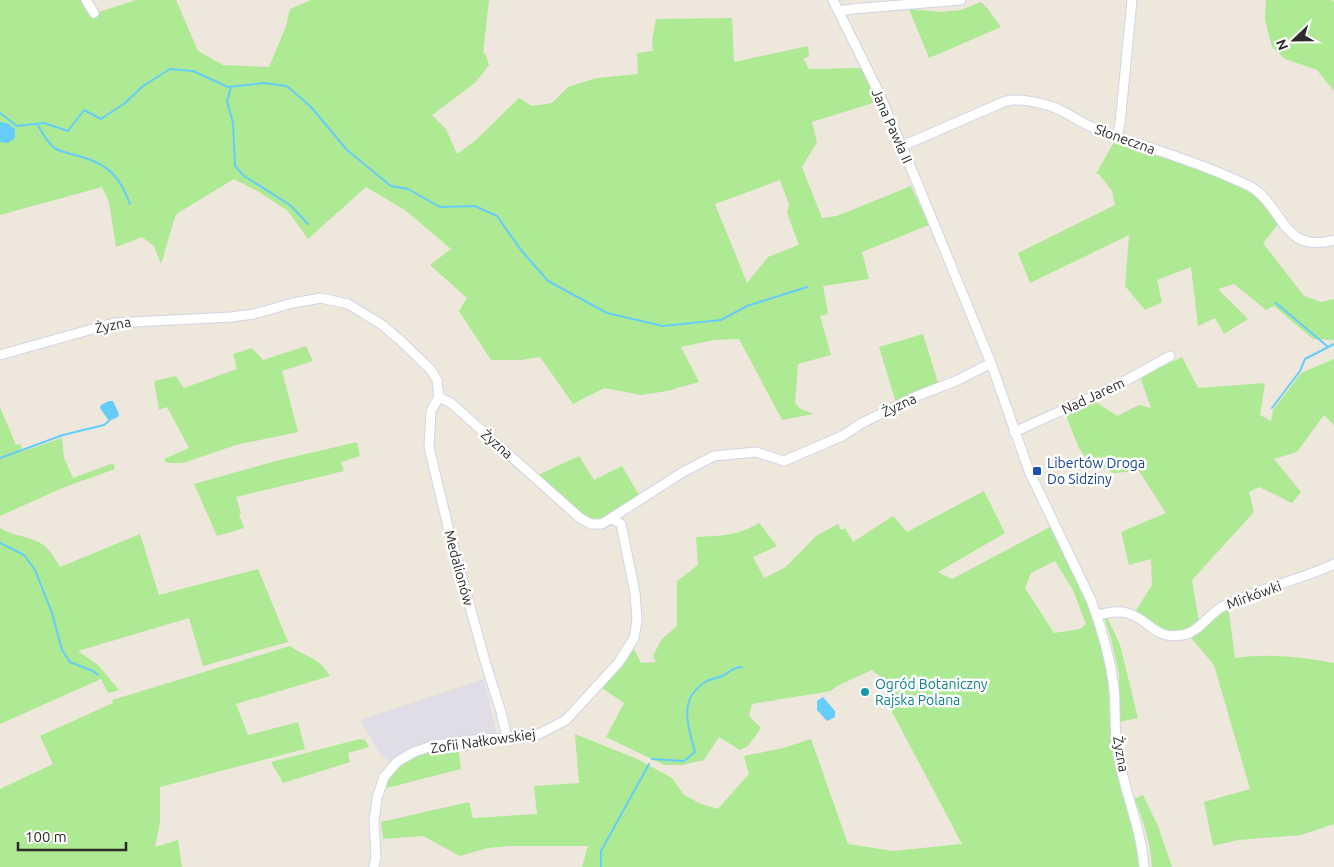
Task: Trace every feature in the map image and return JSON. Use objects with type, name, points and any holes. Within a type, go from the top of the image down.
[{"type":"street","points":[[86,0],[94,13]]},
{"type":"street","name":"Jana Pawła II","points":[[833,0],[902,146],[947,253]]},
{"type":"street","points":[[839,11],[960,0]]},
{"type":"street","points":[[1117,136],[1120,124],[1132,0]]},
{"type":"street","name":"Słoneczna","points":[[902,146],[1015,98],[1057,108],[1092,127],[1208,168],[1250,186],[1260,193],[1285,227],[1299,238],[1314,242],[1334,240]]},
{"type":"street","name":"Żyzna","points":[[947,253],[991,363],[1029,471],[1091,600],[1109,653],[1114,688],[1117,748],[1141,840],[1144,867]]},
{"type":"street","name":"Żyzna","points":[[0,355],[114,322],[231,317],[254,314],[292,303],[321,298],[348,304],[381,324],[400,340],[431,370],[436,380],[439,397],[450,403],[580,518],[591,524],[602,524],[683,472],[714,456],[756,452],[784,460],[842,436],[862,423],[991,363]]},
{"type":"street","name":"Nad Jarem","points":[[1014,432],[1116,386],[1170,356]]},
{"type":"street","name":"Medalionów","points":[[439,397],[431,411],[429,446],[448,531],[507,737]]},
{"type":"street","name":"Zofii Nałkowskiej","points":[[374,867],[376,857],[374,822],[377,798],[384,777],[394,765],[414,752],[432,746],[463,741],[539,734],[566,720],[619,662],[634,638],[636,620],[635,592],[621,524],[611,518]]},
{"type":"street","name":"Mirkówki","points":[[1097,616],[1112,612],[1126,612],[1136,616],[1164,636],[1184,635],[1221,608],[1249,595],[1290,582],[1334,564]]},
{"type":"shaded area","points":[[484,679],[497,735],[401,755],[390,761],[381,756],[360,720]]},
{"type":"green space","points":[[0,0],[84,0],[93,14],[136,0],[176,0],[198,51],[223,65],[269,67],[286,26],[290,9],[311,0],[489,0],[483,54],[485,53],[489,65],[475,83],[432,115],[446,129],[457,154],[476,140],[519,98],[532,106],[552,103],[568,87],[597,78],[638,74],[637,53],[653,51],[652,41],[656,19],[732,18],[734,62],[808,46],[809,57],[803,58],[809,69],[862,68],[876,102],[812,122],[817,142],[802,167],[822,218],[837,216],[911,186],[929,225],[862,252],[869,279],[823,286],[828,314],[820,316],[831,355],[798,364],[795,403],[799,408],[813,414],[782,420],[739,339],[714,340],[681,347],[699,382],[667,391],[641,395],[604,388],[573,404],[540,357],[521,360],[491,360],[459,311],[467,298],[430,265],[451,249],[405,210],[366,187],[308,239],[288,211],[259,192],[234,179],[178,213],[175,217],[161,264],[154,246],[142,237],[116,247],[109,202],[102,187],[0,215]],"holes":[[[780,180],[789,205],[787,213],[799,245],[768,257],[747,283],[715,204]]]},
{"type":"green space","points":[[1266,0],[1331,0],[1334,2],[1334,91],[1317,70],[1285,59],[1272,47],[1265,20]]},
{"type":"green space","points":[[981,2],[1001,27],[929,58],[909,9],[941,12],[961,10]]},
{"type":"green space","points":[[1114,142],[1238,181],[1257,195],[1279,223],[1263,243],[1304,296],[1321,302],[1334,299],[1334,340],[1313,339],[1274,306],[1266,310],[1234,284],[1218,289],[1248,319],[1224,334],[1215,318],[1198,326],[1191,267],[1157,280],[1162,302],[1145,310],[1125,286],[1129,235],[1030,283],[1018,253],[1115,205],[1112,191],[1099,174],[1096,174]]},
{"type":"green space","points":[[923,334],[939,386],[896,403],[879,347]]},
{"type":"green space","points":[[306,346],[313,361],[282,371],[298,432],[236,445],[183,463],[167,463],[164,459],[189,448],[167,407],[159,410],[154,381],[176,376],[184,388],[237,369],[233,354],[252,348],[263,360]]},
{"type":"green space","points":[[1182,357],[1198,388],[1265,383],[1260,415],[1271,421],[1273,410],[1301,373],[1334,359],[1334,425],[1324,415],[1297,452],[1274,459],[1301,492],[1292,503],[1259,487],[1249,492],[1254,512],[1192,580],[1199,622],[1179,632],[1172,633],[1159,629],[1135,612],[1152,585],[1151,559],[1129,565],[1121,532],[1166,513],[1139,471],[1114,473],[1088,462],[1078,446],[1065,413],[1093,400],[1117,416],[1139,405],[1151,408],[1140,377]]},
{"type":"green space","points":[[0,407],[16,445],[20,444],[23,451],[62,438],[64,458],[73,478],[113,463],[115,469],[62,488],[0,516]]},
{"type":"green space","points":[[357,442],[360,456],[341,462],[344,471],[236,497],[244,528],[217,536],[194,484],[276,461]]},
{"type":"green space","points":[[579,456],[594,480],[622,466],[639,495],[600,521],[582,516],[538,475]]},
{"type":"green space","points":[[984,491],[1005,533],[938,572],[952,579],[1052,526],[1096,622],[1106,653],[1112,749],[1122,794],[1133,824],[1140,867],[582,867],[588,846],[511,846],[488,848],[460,856],[423,836],[383,839],[381,822],[469,802],[473,818],[537,814],[534,786],[579,783],[575,734],[637,759],[672,778],[684,795],[701,804],[718,809],[749,774],[744,756],[783,748],[811,739],[848,844],[893,851],[962,844],[891,710],[883,679],[872,670],[837,686],[831,691],[752,704],[749,716],[761,728],[748,746],[740,750],[719,737],[704,760],[682,765],[664,765],[606,737],[624,703],[602,688],[634,649],[641,663],[656,662],[653,656],[661,640],[677,626],[677,581],[698,565],[696,537],[736,533],[759,523],[777,546],[753,557],[764,578],[786,567],[816,536],[838,524],[841,530],[845,528],[853,542],[893,516],[907,532]],"holes":[[[1055,561],[1073,590],[1086,624],[1080,629],[1054,633],[1025,588],[1031,573]]]},
{"type":"green space","points":[[0,528],[42,544],[50,551],[60,567],[140,534],[159,595],[258,569],[288,642],[203,666],[189,618],[78,651],[98,665],[119,690],[108,693],[101,679],[0,724]]},
{"type":"green space","points":[[1228,606],[1235,658],[1285,656],[1334,663],[1334,824],[1301,835],[1238,840],[1213,846],[1204,802],[1250,789],[1214,665],[1191,638]]},
{"type":"green space","points":[[1107,617],[1120,645],[1138,718],[1119,722],[1119,674],[1104,618]]},
{"type":"green space","points":[[290,646],[317,661],[326,669],[330,676],[236,704],[248,735],[298,722],[305,749],[160,787],[160,822],[155,847],[178,840],[182,867],[0,867],[0,789],[53,764],[40,736],[113,703],[112,700]]},
{"type":"green space","points":[[360,739],[365,740],[369,747],[348,753],[350,762],[283,783],[271,762]]},
{"type":"green space","points":[[458,746],[461,769],[383,789],[389,777],[404,762],[423,753]]},
{"type":"green space","points":[[1143,795],[1158,826],[1172,867],[1152,867],[1146,832],[1134,799]]},
{"type":"water","points":[[0,122],[7,123],[15,129],[15,138],[8,143],[0,142]]},
{"type":"water","points":[[113,401],[119,414],[118,417],[109,421],[100,408],[101,405]]},
{"type":"water","points":[[823,697],[835,711],[835,717],[827,721],[817,710],[817,701]]},
{"type":"waterway","points":[[0,113],[17,126],[44,123],[68,131],[84,110],[101,119],[125,103],[143,86],[170,69],[193,71],[228,87],[264,83],[287,86],[311,107],[347,150],[391,186],[408,189],[440,207],[475,206],[497,216],[521,250],[548,281],[607,313],[663,326],[721,320],[747,306],[807,287]]},
{"type":"waterway","points":[[231,87],[227,101],[233,123],[235,166],[244,176],[290,205],[308,224]]},
{"type":"waterway","points":[[37,124],[48,141],[56,149],[92,160],[113,174],[130,204]]},
{"type":"waterway","points":[[1276,303],[1327,346]]},
{"type":"waterway","points":[[1272,408],[1300,371],[1305,359],[1334,344]]},
{"type":"waterway","points":[[0,458],[63,435],[104,425],[109,421]]},
{"type":"waterway","points":[[0,543],[24,555],[35,570],[52,613],[62,650],[70,662],[93,671],[98,675]]},
{"type":"waterway","points":[[652,759],[684,761],[695,752],[687,713],[691,696],[707,681],[742,667]]},
{"type":"waterway","points":[[601,867],[601,851],[649,764]]},
{"type":"place","name":"Libertów Droga Do Sidziny","points":[[1037,471]]},
{"type":"place","name":"Ogród Botaniczny Rajska Polana","points":[[865,692]]}]
